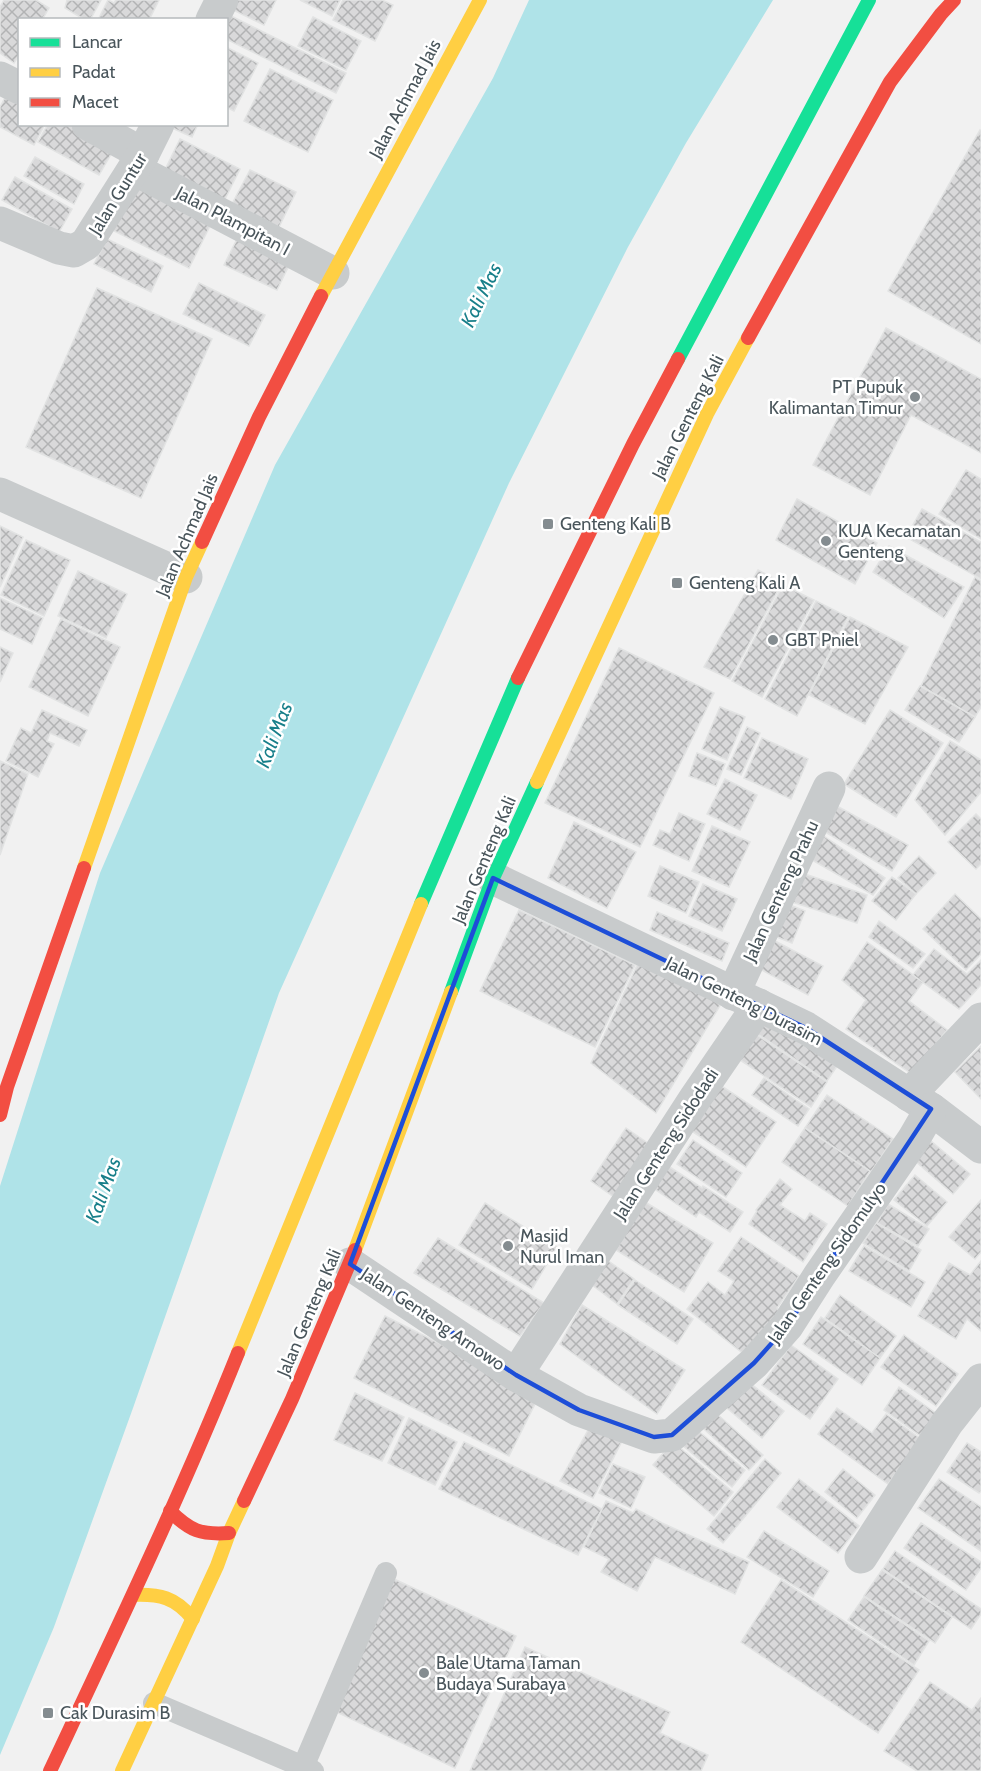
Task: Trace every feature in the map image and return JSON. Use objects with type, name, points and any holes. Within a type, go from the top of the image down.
[{"type":"main road","name":"Jalan Achmad Jais","points":[[2,1096],[186,577],[259,417],[333,273],[480,0]]},
{"type":"main road","name":"Jalan Genteng Kali","points":[[50,1771],[133,1595],[218,1405],[287,1229],[409,932],[522,668],[633,444],[869,0]]},
{"type":"main road","name":"Jalan Genteng Kali","points":[[122,1771],[217,1566],[229,1533],[292,1399],[350,1264],[493,878],[707,414],[890,82],[954,0]]},
{"type":"main road","points":[[170,1511],[183,1524],[199,1533],[229,1533]]},
{"type":"main road","points":[[133,1595],[152,1594],[167,1598],[183,1606],[193,1619]]},
{"type":"street","points":[[213,18],[222,0]]},
{"type":"street","points":[[0,78],[18,87]]},
{"type":"street","name":"Jalan Plampitan I","points":[[91,126],[139,161],[333,273]]},
{"type":"street","name":"Jalan Guntur","points":[[0,223],[59,248],[74,251],[87,244],[139,161],[157,126]]},
{"type":"street","points":[[0,494],[186,577]]},
{"type":"street","name":"Jalan Genteng Prahu","points":[[746,999],[829,788]]},
{"type":"street","name":"Jalan Genteng Durasim","points":[[493,878],[806,1028],[920,1102],[981,1147]]},
{"type":"street","name":"Jalan Genteng Sidodadi","points":[[516,1375],[696,1097],[746,999]]},
{"type":"street","name":"Jalan Genteng Sidomulyo","points":[[516,1375],[579,1410],[654,1437],[672,1435],[754,1363],[788,1326],[819,1276],[913,1140],[920,1102],[981,1019]]},
{"type":"street","name":"Jalan Genteng Arnowo","points":[[350,1264],[516,1375]]},
{"type":"street","points":[[861,1557],[947,1424],[981,1380]]},
{"type":"lane","points":[[154,1703],[308,1769],[386,1573]]},
{"type":"highlighted area","points":[[493,878],[806,1028],[931,1109],[787,1326],[754,1363],[672,1435],[654,1437],[579,1410],[516,1375],[350,1264]]},
{"type":"water","name":"Kali Mas","points":[[529,0],[773,0],[686,143],[628,247],[509,483],[279,993],[54,1627],[0,1755],[0,1186],[100,873],[275,465],[493,78]]},
{"type":"building","points":[[4,0],[36,0],[49,8],[43,18],[18,18],[18,57],[14,63],[0,53],[0,7]]},
{"type":"building","points":[[67,0],[101,0],[91,18],[82,18],[65,8]]},
{"type":"building","points":[[108,0],[114,3],[116,0],[159,0],[150,18],[99,18]]},
{"type":"building","points":[[233,0],[276,0],[264,25],[229,8]]},
{"type":"building","points":[[300,0],[340,0],[332,16]]},
{"type":"building","points":[[343,0],[382,0],[393,5],[375,41],[333,20]]},
{"type":"building","points":[[221,11],[346,73],[336,93],[228,40],[228,18],[225,18]]},
{"type":"building","points":[[313,17],[361,41],[346,70],[298,46]]},
{"type":"building","points":[[228,48],[258,63],[234,111],[228,108]]},
{"type":"building","points":[[270,69],[333,100],[308,152],[244,121]]},
{"type":"building","points":[[9,90],[18,95],[18,126],[44,126],[34,145],[0,127],[0,107]]},
{"type":"building","points":[[47,126],[74,126],[114,149],[99,175],[38,142]]},
{"type":"building","points":[[170,126],[197,126],[192,137]]},
{"type":"building","points":[[981,131],[981,344],[888,291]]},
{"type":"building","points":[[180,139],[240,169],[223,203],[163,174]]},
{"type":"building","points":[[35,157],[84,184],[74,204],[24,176]]},
{"type":"building","points":[[250,170],[296,192],[279,227],[232,204]]},
{"type":"building","points":[[15,177],[72,209],[59,232],[2,200]]},
{"type":"building","points":[[133,178],[214,218],[189,268],[108,228]]},
{"type":"building","points":[[242,229],[294,255],[277,290],[224,265]]},
{"type":"building","points":[[107,239],[163,266],[151,292],[94,264]]},
{"type":"building","points":[[199,283],[265,315],[249,346],[183,314]]},
{"type":"building","points":[[97,288],[212,339],[141,498],[26,447]]},
{"type":"building","name":"PT Pupuk Kalimantan Timur","points":[[886,328],[981,379],[981,453],[911,415],[870,495],[813,465]]},
{"type":"building","points":[[966,470],[981,479],[981,539],[939,514]]},
{"type":"building","name":"KUA Kecamatan Genteng","points":[[797,499],[877,543],[855,584],[776,540]]},
{"type":"building","points":[[922,509],[981,542],[981,579],[906,537]]},
{"type":"building","points":[[0,526],[23,537],[0,587]]},
{"type":"building","points":[[26,540],[70,560],[44,616],[1,595]]},
{"type":"building","points":[[889,546],[964,587],[944,618],[873,572]]},
{"type":"building","points":[[758,570],[782,583],[730,679],[704,667]]},
{"type":"building","points":[[78,571],[127,594],[106,638],[58,616]]},
{"type":"building","points":[[975,577],[981,581],[981,707],[975,717],[921,686]]},
{"type":"building","name":"GBT Pniel","points":[[783,585],[814,600],[762,697],[732,681]]},
{"type":"building","points":[[0,598],[43,618],[32,644],[0,629]]},
{"type":"building","points":[[816,601],[848,617],[797,716],[765,699]]},
{"type":"building","points":[[850,617],[908,647],[865,724],[809,695]]},
{"type":"building","points":[[61,619],[120,647],[88,716],[29,687]]},
{"type":"building","points":[[0,647],[13,653],[0,682]]},
{"type":"building","points":[[619,648],[714,693],[640,847],[545,803]]},
{"type":"building","points":[[920,686],[975,717],[959,742],[905,710]]},
{"type":"building","points":[[720,707],[745,717],[727,760],[702,749]]},
{"type":"building","points":[[42,710],[87,730],[79,746],[50,733],[47,741],[54,744],[38,777],[6,761],[21,728],[31,733]]},
{"type":"building","points":[[890,710],[943,743],[896,817],[844,784]]},
{"type":"building","points":[[747,727],[760,733],[741,775],[727,769]]},
{"type":"building","points":[[762,738],[808,759],[791,799],[744,778]]},
{"type":"building","points":[[950,741],[981,760],[981,792],[945,835],[915,800]]},
{"type":"building","points":[[697,753],[725,764],[716,786],[689,776]]},
{"type":"building","points":[[0,761],[28,774],[0,855]]},
{"type":"building","points":[[725,779],[757,795],[740,830],[707,814]]},
{"type":"building","points":[[835,805],[908,845],[892,871],[820,829]]},
{"type":"building","points":[[679,813],[705,824],[689,861],[653,845],[660,830],[670,834]]},
{"type":"building","points":[[976,814],[981,819],[981,864],[976,869],[948,842]]},
{"type":"building","points":[[574,822],[636,852],[607,908],[548,878]]},
{"type":"building","points":[[712,826],[750,842],[729,887],[692,871]]},
{"type":"building","points":[[818,832],[885,878],[873,895],[805,856]]},
{"type":"building","points":[[919,856],[936,873],[916,894],[898,878]]},
{"type":"building","points":[[660,866],[699,882],[686,913],[648,896]]},
{"type":"building","points":[[796,871],[867,895],[857,923],[786,900]]},
{"type":"building","points":[[892,877],[916,894],[896,920],[872,901]]},
{"type":"building","points":[[703,884],[737,899],[722,931],[689,916]]},
{"type":"building","points":[[955,894],[981,919],[981,954],[966,970],[923,929]]},
{"type":"building","points":[[785,903],[805,911],[792,943],[772,935]]},
{"type":"building","points":[[519,910],[635,965],[595,1047],[480,991]]},
{"type":"building","points":[[657,912],[729,943],[722,961],[650,930]]},
{"type":"building","points":[[879,921],[925,954],[913,968],[869,937]]},
{"type":"building","points":[[775,941],[823,966],[808,995],[760,969]]},
{"type":"building","points":[[867,942],[923,982],[909,1001],[947,1030],[912,1074],[846,1029],[866,1000],[842,980]]},
{"type":"building","points":[[934,949],[967,974],[981,960],[981,985],[959,1009],[913,975]]},
{"type":"building","points":[[641,957],[725,997],[656,1113],[591,1063]]},
{"type":"building","points":[[772,1012],[842,1059],[827,1081],[758,1034]]},
{"type":"building","points":[[757,1035],[827,1082],[811,1107],[740,1060]]},
{"type":"building","points":[[981,1046],[981,1099],[955,1072]]},
{"type":"building","points":[[764,1078],[809,1109],[798,1126],[752,1095]]},
{"type":"building","points":[[714,1081],[776,1122],[746,1167],[684,1126]]},
{"type":"building","points":[[827,1095],[893,1139],[871,1172],[805,1128]]},
{"type":"building","points":[[626,1128],[649,1144],[614,1197],[591,1181]]},
{"type":"building","points":[[805,1128],[870,1171],[848,1206],[782,1162]]},
{"type":"building","points":[[693,1140],[742,1173],[726,1197],[677,1164]]},
{"type":"building","points":[[931,1141],[970,1174],[953,1194],[914,1160]]},
{"type":"building","points":[[665,1164],[743,1212],[730,1232],[699,1212],[696,1217],[650,1186]]},
{"type":"building","points":[[915,1175],[947,1202],[927,1226],[894,1200]]},
{"type":"building","points":[[780,1179],[792,1189],[780,1205],[805,1221],[810,1213],[827,1224],[803,1262],[749,1224],[756,1210]]},
{"type":"building","points":[[981,1200],[981,1252],[975,1259],[949,1237]]},
{"type":"building","points":[[645,1202],[713,1243],[684,1292],[616,1250]]},
{"type":"building","name":"Masjid Nurul Iman","points":[[485,1203],[557,1247],[532,1289],[459,1245]]},
{"type":"building","points":[[888,1204],[929,1229],[918,1246],[877,1223]]},
{"type":"building","points":[[876,1223],[921,1250],[909,1271],[863,1243]]},
{"type":"building","points":[[741,1237],[799,1276],[777,1308],[779,1311],[745,1355],[687,1309],[708,1282],[725,1295],[734,1281],[718,1271]]},
{"type":"building","points":[[438,1238],[544,1303],[520,1336],[414,1273]]},
{"type":"building","points":[[864,1246],[925,1282],[911,1307],[849,1271]]},
{"type":"building","points":[[607,1260],[634,1279],[617,1304],[591,1284]]},
{"type":"building","points":[[981,1261],[981,1331],[967,1319],[956,1339],[918,1316],[949,1263],[970,1275]]},
{"type":"building","points":[[635,1280],[693,1319],[677,1344],[618,1305]]},
{"type":"building","points":[[840,1295],[896,1336],[880,1358],[825,1318]]},
{"type":"building","points":[[582,1305],[685,1370],[657,1414],[560,1344]]},
{"type":"building","points":[[385,1316],[540,1394],[509,1456],[354,1378]]},
{"type":"building","points":[[821,1317],[880,1358],[862,1385],[803,1344]]},
{"type":"building","points":[[904,1335],[958,1374],[936,1406],[881,1367]]},
{"type":"building","points":[[791,1345],[838,1379],[810,1419],[762,1385]]},
{"type":"building","points":[[743,1377],[784,1411],[762,1438],[721,1403]]},
{"type":"building","points":[[899,1387],[937,1414],[922,1437],[884,1410]]},
{"type":"building","points":[[355,1393],[404,1417],[382,1461],[334,1440]]},
{"type":"building","points":[[707,1405],[763,1455],[749,1470],[694,1420]]},
{"type":"building","points":[[837,1408],[872,1433],[886,1414],[921,1439],[888,1484],[818,1434]]},
{"type":"building","points":[[409,1418],[457,1442],[435,1485],[388,1463]]},
{"type":"building","points":[[592,1423],[623,1439],[593,1498],[560,1481]]},
{"type":"building","points":[[690,1424],[745,1470],[732,1487],[676,1440]]},
{"type":"building","points":[[464,1442],[602,1509],[578,1555],[439,1489]]},
{"type":"building","points":[[673,1442],[733,1492],[714,1516],[653,1465]]},
{"type":"building","points":[[967,1443],[981,1452],[981,1491],[979,1493],[947,1472]]},
{"type":"building","points":[[765,1459],[781,1473],[723,1543],[707,1529]]},
{"type":"building","points":[[613,1464],[645,1477],[631,1508],[599,1493]]},
{"type":"building","points":[[843,1469],[875,1495],[857,1518],[825,1492]]},
{"type":"building","points":[[799,1479],[859,1526],[838,1553],[777,1507]]},
{"type":"building","points":[[939,1479],[981,1507],[981,1551],[918,1508]]},
{"type":"building","points":[[606,1501],[633,1513],[636,1509],[749,1562],[735,1594],[655,1557],[637,1591],[601,1572],[609,1559],[584,1547]]},
{"type":"building","points":[[921,1523],[981,1562],[981,1568],[966,1590],[904,1548]]},
{"type":"building","points":[[764,1531],[829,1571],[813,1597],[747,1557]]},
{"type":"building","points":[[895,1551],[981,1609],[981,1614],[971,1629],[883,1569]]},
{"type":"building","points":[[882,1570],[952,1617],[935,1643],[864,1596]]},
{"type":"building","name":"Bale Utama Taman Budaya Surabaya","points":[[394,1579],[516,1636],[455,1768],[332,1710]]},
{"type":"building","points":[[781,1580],[919,1670],[878,1733],[741,1642]]},
{"type":"building","points":[[864,1597],[929,1641],[914,1665],[848,1620]]},
{"type":"building","points":[[525,1647],[670,1712],[660,1733],[708,1755],[701,1771],[470,1771]]},
{"type":"building","points":[[930,1682],[972,1710],[981,1698],[981,1771],[917,1771],[884,1751]]},
{"type":"traffic: fast","points":[[678,359],[869,0]]},
{"type":"traffic: fast","points":[[421,904],[518,678]]},
{"type":"traffic: fast","points":[[451,992],[493,878],[537,782]]},
{"type":"traffic: slow","points":[[321,296],[480,0]]},
{"type":"traffic: slow","points":[[537,782],[707,414],[748,338]]},
{"type":"traffic: slow","points":[[84,868],[186,577],[202,542]]},
{"type":"traffic: slow","points":[[238,1353],[421,904]]},
{"type":"traffic: slow","points":[[355,1250],[451,992]]},
{"type":"traffic: slow","points":[[122,1771],[217,1566],[244,1501]]},
{"type":"traffic: slow","points":[[133,1595],[166,1598],[180,1606],[193,1619]]},
{"type":"traffic: jam","points":[[748,338],[890,82],[954,0]]},
{"type":"traffic: jam","points":[[202,542],[259,417],[321,296]]},
{"type":"traffic: jam","points":[[518,678],[633,444],[678,359]]},
{"type":"traffic: jam","points":[[0,1115],[7,1087],[84,868]]},
{"type":"traffic: jam","points":[[244,1501],[292,1399],[355,1250]]},
{"type":"traffic: jam","points":[[50,1771],[171,1511],[238,1353]]},
{"type":"traffic: jam","points":[[170,1511],[196,1530],[229,1533]]},
{"type":"place","name":"PT Pupuk Kalimantan Timur","points":[[915,397]]},
{"type":"place","name":"Genteng Kali B","points":[[548,524]]},
{"type":"place","name":"KUA Kecamatan Genteng","points":[[826,541]]},
{"type":"place","name":"Genteng Kali A","points":[[677,583]]},
{"type":"place","name":"GBT Pniel","points":[[773,640]]},
{"type":"place","name":"Masjid Nurul Iman","points":[[508,1246]]},
{"type":"place","name":"Bale Utama Taman Budaya Surabaya","points":[[424,1673]]},
{"type":"place","name":"Cak Durasim B","points":[[48,1713]]}]
